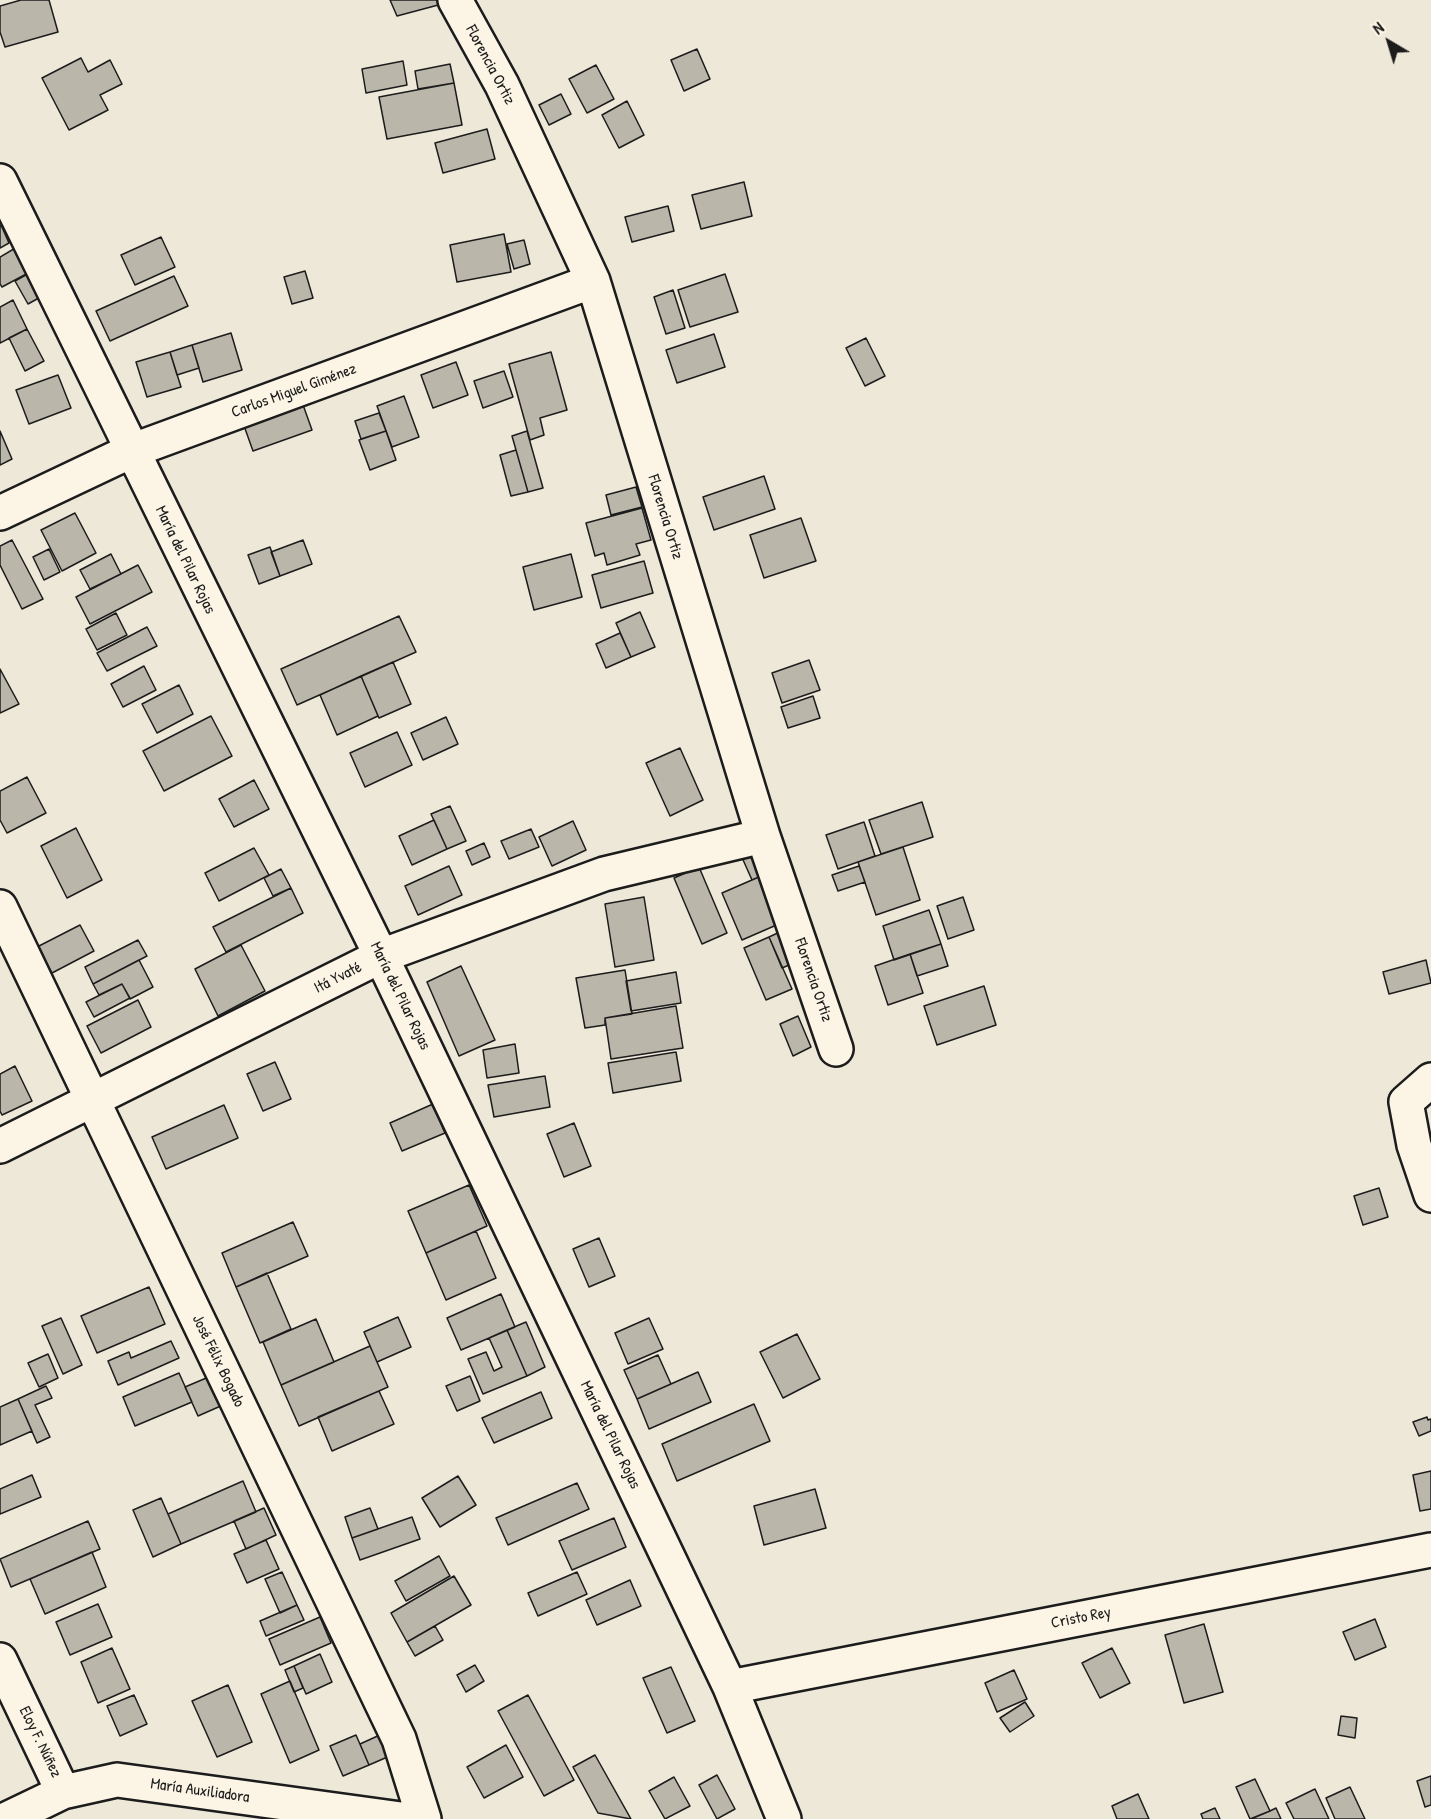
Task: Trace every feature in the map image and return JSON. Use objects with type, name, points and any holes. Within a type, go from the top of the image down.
[{"type":"street","name":"Florencia Ortiz","points":[[455,0],[502,85],[593,281],[763,836],[836,1049]]},
{"type":"street","name":"María del Pilar Rojas","points":[[0,181],[381,956],[730,1687],[784,1819]]},
{"type":"street","name":"Carlos Miguel Giménez","points":[[0,513],[131,451],[593,281]]},
{"type":"street","name":"Itá Yvaté","points":[[0,1146],[381,956],[604,874],[763,836]]},
{"type":"street","name":"José Félix Bogado","points":[[0,908],[399,1739],[424,1819]]},
{"type":"street","points":[[1431,1080],[1406,1102],[1414,1145],[1431,1195]]},
{"type":"street","name":"Cristo Rey","points":[[730,1687],[1431,1550]]},
{"type":"street","name":"Eloy F. Núñez","points":[[0,1660],[63,1792]]},
{"type":"street","name":"María Auxiliadora","points":[[7,1819],[63,1792],[117,1780],[400,1819]]},
{"type":"building","points":[[21,0],[49,0],[58,32],[5,47],[0,32],[0,6]]},
{"type":"building","points":[[390,0],[440,0],[442,4],[397,16]]},
{"type":"building","points":[[697,49],[710,79],[684,91],[671,60]]},
{"type":"building","points":[[81,58],[88,72],[110,60],[122,84],[100,95],[108,110],[69,130],[42,78]]},
{"type":"building","points":[[403,61],[407,85],[366,93],[362,69]]},
{"type":"building","points":[[450,64],[454,83],[418,89],[415,71]]},
{"type":"building","points":[[596,65],[614,99],[587,113],[569,79]]},
{"type":"building","points":[[454,83],[462,125],[387,139],[379,97]]},
{"type":"building","points":[[561,94],[571,114],[549,125],[539,105]]},
{"type":"building","points":[[627,101],[644,135],[619,148],[602,115]]},
{"type":"building","points":[[487,129],[495,159],[443,173],[435,143]]},
{"type":"building","points":[[744,182],[752,216],[701,229],[692,195]]},
{"type":"building","points":[[668,206],[674,231],[632,242],[625,217]]},
{"type":"building","points":[[0,226],[9,243],[0,248]]},
{"type":"building","points":[[504,234],[511,272],[457,282],[450,245]]},
{"type":"building","points":[[161,237],[175,267],[135,285],[121,255]]},
{"type":"building","points":[[524,240],[530,264],[514,269],[507,244]]},
{"type":"building","points":[[17,247],[30,272],[2,287],[0,257]]},
{"type":"building","points":[[33,271],[46,294],[28,304],[15,281]]},
{"type":"building","points":[[305,271],[313,298],[292,304],[284,277]]},
{"type":"building","points":[[725,274],[738,312],[690,327],[678,290]]},
{"type":"building","points":[[174,276],[188,306],[110,341],[96,311]]},
{"type":"building","points":[[673,290],[685,328],[666,334],[654,297]]},
{"type":"building","points":[[13,300],[27,329],[0,343],[0,307]]},
{"type":"building","points":[[27,329],[44,361],[25,371],[9,338]]},
{"type":"building","points":[[231,333],[242,370],[203,382],[192,345]]},
{"type":"building","points":[[714,334],[725,367],[677,383],[666,350]]},
{"type":"building","points":[[866,338],[885,376],[865,386],[846,348]]},
{"type":"building","points":[[192,345],[199,368],[177,375],[170,352]]},
{"type":"building","points":[[170,352],[181,387],[147,397],[136,362]]},
{"type":"building","points":[[551,352],[567,410],[540,418],[544,435],[530,440],[509,364]]},
{"type":"building","points":[[456,362],[468,395],[433,408],[421,375]]},
{"type":"building","points":[[504,371],[513,397],[483,408],[474,381]]},
{"type":"building","points":[[58,375],[71,408],[29,424],[16,390]]},
{"type":"building","points":[[404,396],[419,437],[392,447],[377,406]]},
{"type":"building","points":[[302,402],[312,430],[253,451],[243,423]]},
{"type":"building","points":[[379,413],[386,431],[361,439],[355,421]]},
{"type":"building","points":[[0,431],[12,459],[0,465]]},
{"type":"building","points":[[386,431],[396,460],[370,470],[359,440]]},
{"type":"building","points":[[527,431],[543,488],[528,492],[512,436]]},
{"type":"building","points":[[516,450],[528,492],[511,496],[500,455]]},
{"type":"building","points":[[764,476],[775,509],[714,530],[703,497]]},
{"type":"building","points":[[636,487],[642,507],[611,515],[606,495]]},
{"type":"building","points":[[642,508],[651,540],[636,544],[640,555],[607,565],[604,553],[595,556],[586,523]]},
{"type":"building","points":[[75,513],[96,553],[62,571],[41,530]]},
{"type":"building","points":[[801,518],[816,561],[764,578],[750,535]]},
{"type":"building","points":[[12,540],[43,599],[22,609],[0,565],[0,546]]},
{"type":"building","points":[[303,540],[312,564],[280,576],[271,552]]},
{"type":"building","points":[[270,547],[280,576],[259,584],[248,555]]},
{"type":"building","points":[[49,549],[60,572],[44,580],[33,557]]},
{"type":"building","points":[[111,554],[121,574],[90,589],[80,570]]},
{"type":"building","points":[[571,554],[582,597],[534,610],[523,567]]},
{"type":"building","points":[[644,561],[653,593],[601,608],[592,575]]},
{"type":"building","points":[[138,565],[152,592],[90,624],[76,597]]},
{"type":"building","points":[[640,612],[655,647],[631,657],[616,623]]},
{"type":"building","points":[[116,613],[127,635],[97,650],[86,629]]},
{"type":"building","points":[[399,616],[416,652],[297,705],[281,669]]},
{"type":"building","points":[[147,627],[157,646],[107,671],[97,653]]},
{"type":"building","points":[[620,633],[631,657],[606,668],[596,644]]},
{"type":"building","points":[[809,660],[820,690],[782,703],[772,673]]},
{"type":"building","points":[[393,662],[411,704],[379,718],[361,676]]},
{"type":"building","points":[[144,666],[156,690],[123,707],[111,684]]},
{"type":"building","points":[[0,669],[19,704],[0,713]]},
{"type":"building","points":[[361,676],[378,716],[337,735],[320,695]]},
{"type":"building","points":[[179,685],[193,714],[157,733],[142,704]]},
{"type":"building","points":[[813,696],[820,718],[788,728],[781,707]]},
{"type":"building","points":[[211,716],[232,756],[164,791],[143,751]]},
{"type":"building","points":[[446,717],[458,744],[423,760],[411,733]]},
{"type":"building","points":[[397,732],[412,765],[365,787],[350,753]]},
{"type":"building","points":[[680,748],[703,800],[670,816],[646,763]]},
{"type":"building","points":[[27,777],[46,813],[7,833],[0,820],[0,791]]},
{"type":"building","points":[[254,780],[269,809],[234,827],[219,799]]},
{"type":"building","points":[[922,802],[933,837],[881,854],[869,820]]},
{"type":"building","points":[[450,806],[466,841],[447,849],[431,814]]},
{"type":"building","points":[[434,820],[447,849],[412,865],[399,836]]},
{"type":"building","points":[[573,821],[586,850],[552,866],[539,837]]},
{"type":"building","points":[[864,822],[875,856],[838,869],[826,835]]},
{"type":"building","points":[[76,828],[102,880],[67,898],[41,846]]},
{"type":"building","points":[[531,829],[539,847],[509,859],[501,841]]},
{"type":"building","points":[[484,843],[490,857],[472,865],[466,851]]},
{"type":"building","points":[[757,846],[768,873],[752,880],[740,853]]},
{"type":"building","points":[[903,847],[920,900],[876,915],[858,862]]},
{"type":"building","points":[[254,848],[269,875],[219,901],[205,873]]},
{"type":"building","points":[[449,866],[462,895],[418,915],[405,886]]},
{"type":"building","points":[[859,866],[865,882],[838,891],[832,875]]},
{"type":"building","points":[[699,867],[727,933],[702,944],[674,878]]},
{"type":"building","points":[[281,869],[291,888],[273,896],[264,878]]},
{"type":"building","points":[[768,873],[788,920],[742,940],[722,893]]},
{"type":"building","points":[[291,888],[303,913],[226,952],[213,927]]},
{"type":"building","points":[[644,897],[654,960],[615,967],[605,904]]},
{"type":"building","points":[[963,897],[974,930],[948,939],[937,906]]},
{"type":"building","points":[[929,910],[941,944],[894,960],[883,926]]},
{"type":"building","points":[[80,925],[94,951],[52,973],[37,947]]},
{"type":"building","points":[[782,931],[796,962],[782,968],[769,937]]},
{"type":"building","points":[[769,937],[792,989],[766,1000],[744,948]]},
{"type":"building","points":[[138,940],[147,956],[93,984],[85,967]]},
{"type":"building","points":[[941,944],[948,966],[917,976],[910,954]]},
{"type":"building","points":[[241,945],[265,991],[218,1016],[195,969]]},
{"type":"building","points":[[910,954],[923,993],[888,1005],[875,966]]},
{"type":"building","points":[[139,960],[153,987],[130,999],[122,984],[99,995],[93,984]]},
{"type":"building","points":[[1426,960],[1431,983],[1389,994],[1383,972]]},
{"type":"building","points":[[461,966],[495,1040],[459,1056],[427,982]]},
{"type":"building","points":[[625,970],[632,1014],[605,1018],[605,1025],[585,1028],[576,978]]},
{"type":"building","points":[[676,972],[681,1003],[631,1011],[626,981]]},
{"type":"building","points":[[122,984],[130,998],[94,1017],[86,1002]]},
{"type":"building","points":[[984,986],[996,1025],[937,1045],[924,1006]]},
{"type":"building","points":[[138,1000],[151,1027],[101,1053],[87,1026]]},
{"type":"building","points":[[676,1006],[683,1048],[611,1059],[605,1018]]},
{"type":"building","points":[[798,1016],[811,1047],[793,1056],[780,1024]]},
{"type":"building","points":[[515,1044],[519,1073],[487,1078],[483,1050]]},
{"type":"building","points":[[676,1052],[681,1081],[613,1093],[608,1063]]},
{"type":"building","points":[[275,1062],[291,1099],[263,1111],[247,1074]]},
{"type":"building","points":[[15,1066],[32,1101],[2,1115],[0,1111],[0,1074]]},
{"type":"building","points":[[545,1076],[550,1107],[494,1117],[488,1085]]},
{"type":"building","points":[[433,1104],[445,1133],[402,1151],[390,1123]]},
{"type":"building","points":[[224,1105],[238,1138],[166,1169],[152,1137]]},
{"type":"building","points":[[574,1123],[591,1166],[564,1177],[547,1134]]},
{"type":"building","points":[[469,1185],[487,1226],[426,1253],[408,1211]]},
{"type":"building","points":[[1379,1188],[1388,1217],[1363,1225],[1354,1196]]},
{"type":"building","points":[[293,1222],[308,1256],[236,1287],[222,1253]]},
{"type":"building","points":[[476,1231],[496,1278],[446,1300],[426,1253]]},
{"type":"building","points":[[599,1238],[615,1276],[589,1287],[573,1249]]},
{"type":"building","points":[[267,1273],[291,1329],[260,1343],[236,1287]]},
{"type":"building","points":[[149,1287],[165,1324],[97,1353],[81,1316]]},
{"type":"building","points":[[501,1294],[515,1327],[461,1350],[447,1318]]},
{"type":"building","points":[[398,1317],[411,1347],[377,1362],[364,1332]]},
{"type":"building","points":[[61,1318],[82,1365],[63,1374],[42,1326]]},
{"type":"building","points":[[649,1318],[663,1349],[628,1364],[615,1333]]},
{"type":"building","points":[[316,1319],[334,1362],[281,1385],[263,1342]]},
{"type":"building","points":[[526,1322],[545,1367],[527,1376],[507,1330]]},
{"type":"building","points":[[507,1330],[527,1376],[483,1394],[468,1359],[486,1352],[494,1371],[502,1367],[489,1338]]},
{"type":"building","points":[[797,1334],[820,1379],[783,1398],[760,1352]]},
{"type":"building","points":[[171,1341],[179,1358],[118,1385],[108,1361],[129,1352],[131,1358]]},
{"type":"building","points":[[370,1346],[388,1387],[299,1426],[281,1385]]},
{"type":"building","points":[[48,1354],[58,1378],[39,1387],[28,1363]]},
{"type":"building","points":[[658,1355],[671,1384],[637,1399],[624,1370]]},
{"type":"building","points":[[698,1372],[711,1402],[649,1429],[637,1399]]},
{"type":"building","points":[[179,1373],[192,1402],[135,1426],[123,1397]]},
{"type":"building","points":[[211,1376],[223,1405],[198,1416],[185,1387]]},
{"type":"building","points":[[470,1376],[480,1401],[457,1411],[446,1386]]},
{"type":"building","points":[[46,1386],[52,1398],[35,1405],[50,1437],[37,1443],[18,1399]]},
{"type":"building","points":[[379,1391],[394,1424],[332,1451],[318,1417]]},
{"type":"building","points":[[541,1392],[552,1418],[494,1443],[482,1418]]},
{"type":"building","points":[[18,1399],[32,1431],[0,1445],[0,1407]]},
{"type":"building","points":[[754,1404],[770,1441],[677,1481],[662,1444]]},
{"type":"building","points":[[1427,1417],[1428,1420],[1431,1419],[1431,1431],[1419,1436],[1413,1422]]},
{"type":"building","points":[[1431,1471],[1431,1509],[1420,1511],[1413,1475]]},
{"type":"building","points":[[32,1475],[41,1497],[0,1514],[0,1489]]},
{"type":"building","points":[[458,1476],[476,1505],[440,1527],[422,1498]]},
{"type":"building","points":[[243,1481],[256,1512],[181,1544],[168,1514]]},
{"type":"building","points":[[577,1483],[589,1509],[508,1545],[496,1518]]},
{"type":"building","points":[[815,1489],[826,1528],[764,1545],[754,1506]]},
{"type":"building","points":[[161,1498],[181,1544],[153,1557],[133,1510]]},
{"type":"building","points":[[264,1508],[276,1535],[246,1549],[234,1521]]},
{"type":"building","points":[[370,1508],[378,1529],[352,1538],[345,1517]]},
{"type":"building","points":[[412,1517],[420,1539],[360,1560],[352,1538]]},
{"type":"building","points":[[614,1518],[626,1547],[572,1570],[559,1541]]},
{"type":"building","points":[[88,1521],[100,1549],[11,1587],[0,1559]]},
{"type":"building","points":[[266,1540],[279,1569],[247,1583],[234,1554]]},
{"type":"building","points":[[92,1552],[106,1587],[45,1614],[30,1579]]},
{"type":"building","points":[[439,1556],[450,1576],[406,1601],[395,1581]]},
{"type":"building","points":[[282,1572],[297,1605],[280,1613],[265,1579]]},
{"type":"building","points":[[577,1572],[587,1594],[538,1616],[528,1593]]},
{"type":"building","points":[[454,1576],[471,1605],[407,1642],[391,1613]]},
{"type":"building","points":[[630,1580],[641,1606],[597,1625],[586,1600]]},
{"type":"building","points":[[98,1604],[112,1637],[70,1655],[56,1622]]},
{"type":"building","points":[[297,1605],[304,1620],[266,1636],[260,1621]]},
{"type":"building","points":[[320,1617],[331,1643],[280,1665],[269,1639]]},
{"type":"building","points":[[1375,1619],[1386,1647],[1355,1660],[1343,1632]]},
{"type":"building","points":[[1204,1624],[1223,1692],[1184,1703],[1165,1635]]},
{"type":"building","points":[[435,1626],[443,1640],[415,1656],[407,1642]]},
{"type":"building","points":[[112,1648],[130,1689],[98,1703],[81,1662]]},
{"type":"building","points":[[1112,1648],[1130,1683],[1100,1698],[1082,1663]]},
{"type":"building","points":[[320,1654],[332,1682],[306,1694],[294,1666]]},
{"type":"building","points":[[475,1665],[484,1681],[466,1692],[457,1675]]},
{"type":"building","points":[[294,1666],[303,1688],[294,1692],[285,1670]]},
{"type":"building","points":[[671,1667],[695,1721],[667,1733],[643,1678]]},
{"type":"building","points":[[1014,1670],[1027,1699],[997,1712],[985,1683]]},
{"type":"building","points":[[290,1681],[319,1750],[290,1763],[261,1694]]},
{"type":"building","points":[[228,1685],[252,1742],[217,1757],[192,1701]]},
{"type":"building","points":[[134,1695],[147,1724],[120,1736],[107,1706]]},
{"type":"building","points":[[528,1695],[574,1780],[544,1796],[498,1711]]},
{"type":"building","points":[[1025,1702],[1034,1716],[1010,1732],[1000,1718]]},
{"type":"building","points":[[1341,1716],[1357,1718],[1355,1738],[1338,1735]]},
{"type":"building","points":[[382,1734],[392,1755],[369,1765],[360,1744]]},
{"type":"building","points":[[356,1735],[369,1765],[343,1776],[330,1746]]},
{"type":"building","points":[[506,1745],[523,1777],[484,1798],[467,1767]]},
{"type":"building","points":[[595,1755],[631,1819],[598,1813],[573,1767]]},
{"type":"building","points":[[717,1775],[735,1809],[717,1819],[699,1785]]},
{"type":"building","points":[[1431,1776],[1431,1805],[1425,1807],[1417,1781]]},
{"type":"building","points":[[674,1777],[690,1806],[665,1819],[649,1791]]},
{"type":"building","points":[[1255,1779],[1270,1811],[1250,1819],[1236,1787]]},
{"type":"building","points":[[1350,1787],[1365,1819],[1335,1819],[1326,1798]]},
{"type":"building","points":[[1315,1789],[1329,1819],[1294,1819],[1286,1803]]},
{"type":"building","points":[[1138,1794],[1149,1819],[1117,1819],[1112,1806]]},
{"type":"building","points":[[1215,1808],[1220,1819],[1203,1819],[1201,1814]]},
{"type":"building","points":[[1276,1808],[1281,1819],[1251,1819],[1270,1811]]}]
